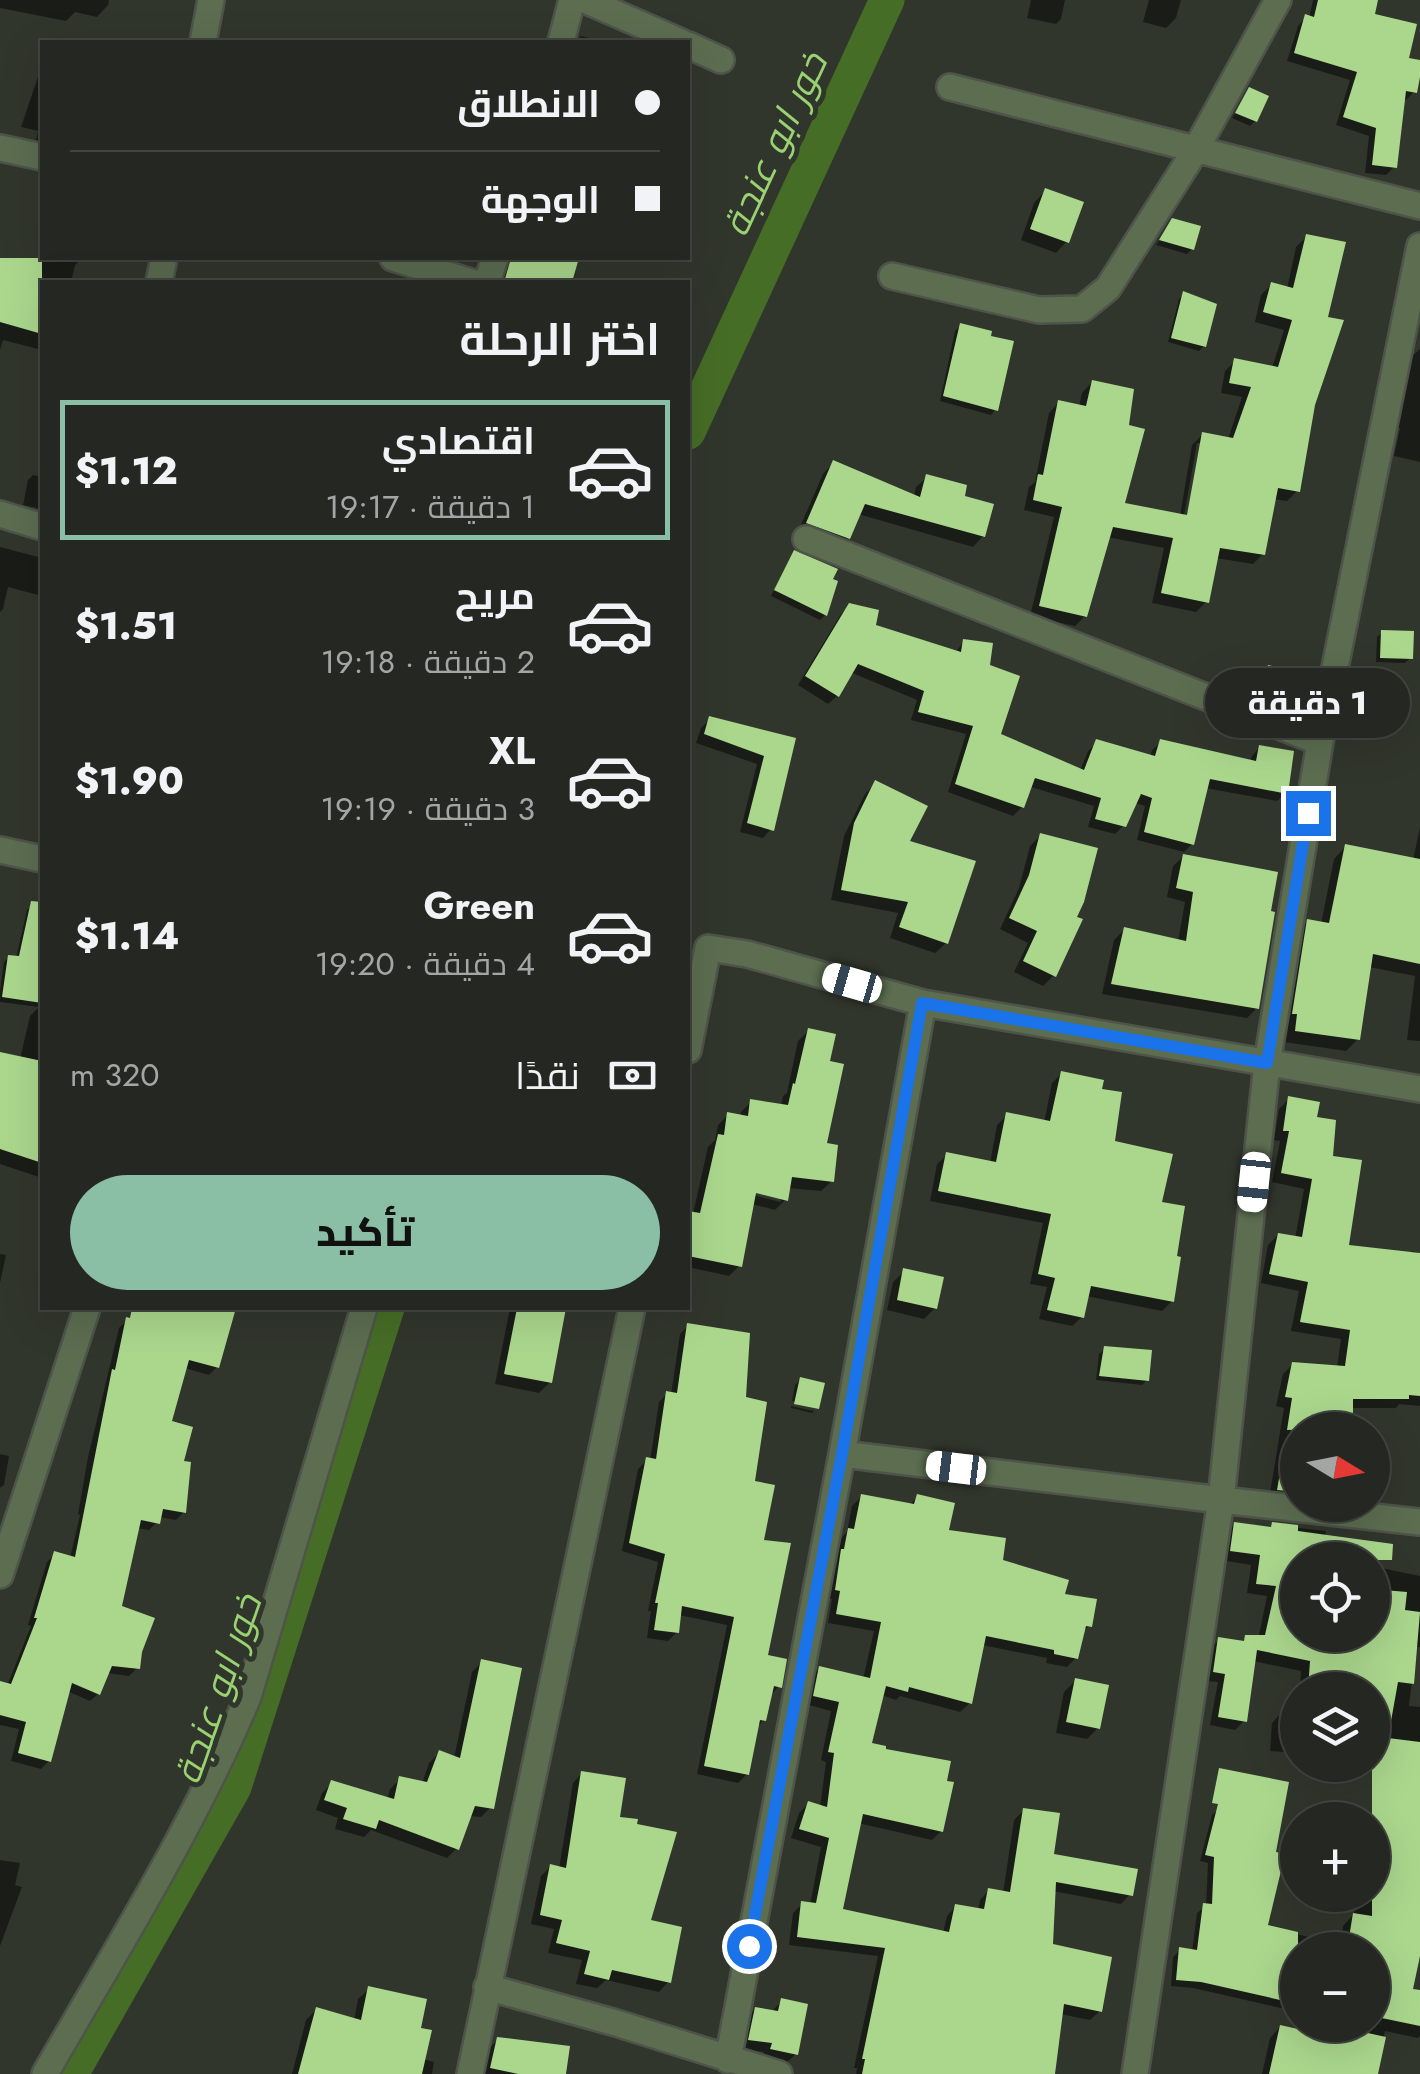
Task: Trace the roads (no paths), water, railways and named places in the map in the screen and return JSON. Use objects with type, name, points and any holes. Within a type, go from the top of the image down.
[{"type":"street","points":[[203,40],[211,0]]},
{"type":"street","points":[[562,40],[572,0]]},
{"type":"street","points":[[586,0],[675,40]]},
{"type":"street","points":[[892,276],[1039,310],[1082,309],[1108,288],[1195,150],[1278,0]]},
{"type":"street","points":[[690,47],[720,60]]},
{"type":"street","points":[[950,87],[1420,206]]},
{"type":"street","points":[[0,148],[40,157]]},
{"type":"street","points":[[1135,2074],[1220,1500],[1267,1063],[1320,742],[1420,246]]},
{"type":"street","points":[[400,260],[464,280]]},
{"type":"street","points":[[0,514],[40,526]]},
{"type":"street","points":[[806,539],[1320,742]]},
{"type":"street","points":[[0,850],[40,858]]},
{"type":"street","points":[[690,1029],[698,946],[748,954],[922,1003],[1420,1089]]},
{"type":"street","points":[[728,2060],[922,1003]]},
{"type":"street","points":[[0,1575],[86,1310]]},
{"type":"street","points":[[46,2074],[226,1749],[258,1666],[363,1310]]},
{"type":"street","points":[[470,2074],[632,1310]]},
{"type":"street","points":[[842,1454],[1420,1522]]},
{"type":"street","points":[[487,1987],[779,2074]]},
{"type":"waterway","name":"خور ابو عنجة","points":[[690,428],[887,0]]},
{"type":"waterway","name":"خور ابو عنجة","points":[[71,2074],[234,1787],[386,1310]]}]
